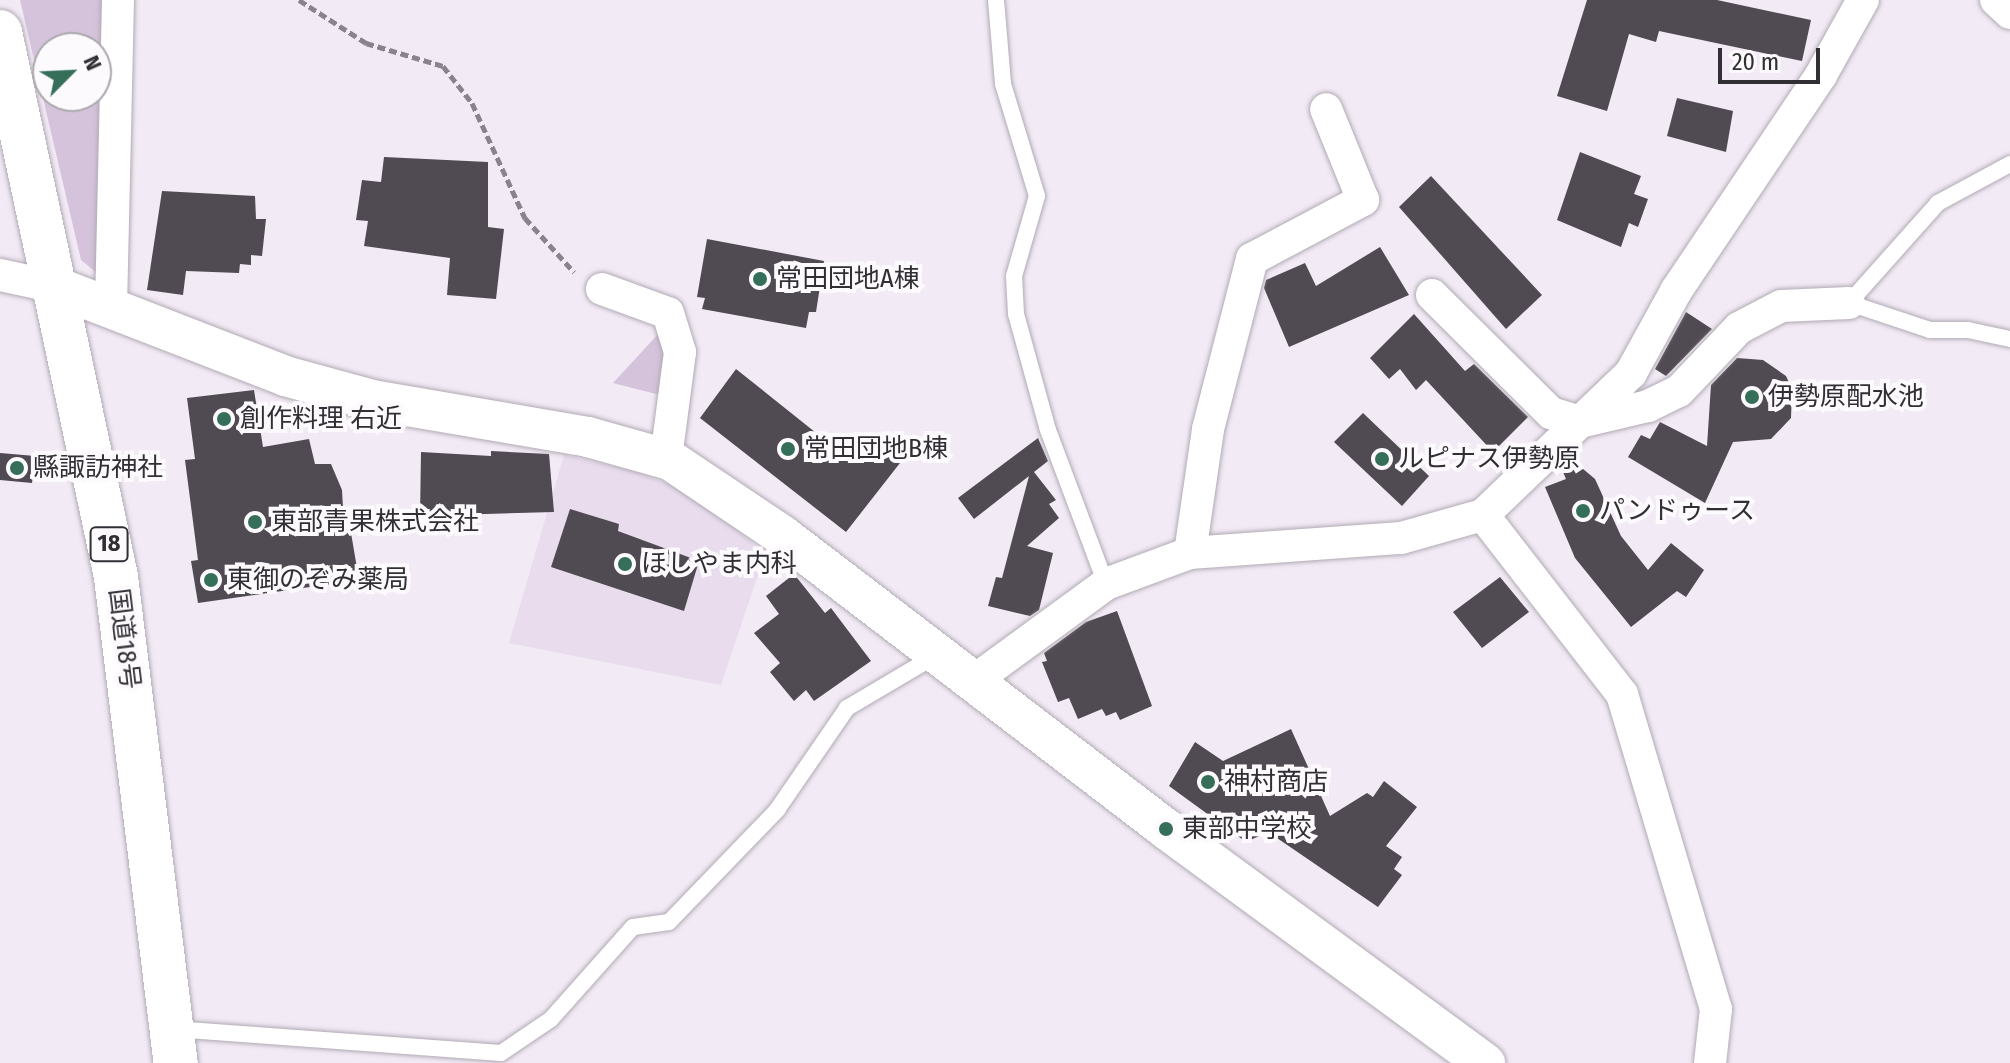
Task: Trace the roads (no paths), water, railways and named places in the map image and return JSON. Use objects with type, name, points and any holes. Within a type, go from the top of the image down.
[{"type":"highway","name":"国道18号","points":[[0,32],[116,577],[175,1046]]},
{"type":"street","points":[[111,308],[118,0]]},
{"type":"street","points":[[975,680],[1106,584],[1190,553],[1401,538],[1483,515],[1631,373],[1676,291],[1821,75],[1863,0]]},
{"type":"street","points":[[1996,0],[2010,13]]},
{"type":"street","points":[[1190,553],[1208,429],[1252,259],[1363,200],[1326,109]]},
{"type":"street","points":[[0,275],[56,287],[212,351],[357,396],[588,437],[666,459],[783,536],[936,655],[975,680],[1485,1063]]},
{"type":"street","points":[[602,289],[668,313],[680,352],[666,459]]},
{"type":"street","points":[[1432,295],[1551,413],[1580,422],[1648,406],[1679,391],[1739,328],[1781,306],[1849,303]]},
{"type":"street","points":[[1483,515],[1622,694],[1716,1009],[1710,1063]]},
{"type":"lane","points":[[996,0],[1003,84],[1037,196],[1014,276],[1016,314],[1048,430],[1106,584]]},
{"type":"lane","points":[[2010,164],[1938,203],[1849,303],[1930,330],[1968,330],[2010,339]]},
{"type":"lane","points":[[175,1046],[501,1053],[551,1019],[633,927],[669,922],[777,810],[847,708],[936,655]]},
{"type":"place","name":"常田団地A棟","points":[[760,279]]},
{"type":"place","name":"伊勢原配水池","points":[[1752,397]]},
{"type":"place","name":"創作料理 右近","points":[[224,419]]},
{"type":"place","name":"常田団地B棟","points":[[788,449]]},
{"type":"place","name":"ルピナス伊勢原","points":[[1382,459]]},
{"type":"place","name":"縣諏訪神社","points":[[17,468]]},
{"type":"place","name":"パンドゥース","points":[[1583,511]]},
{"type":"place","name":"東部青果株式会社","points":[[255,522]]},
{"type":"place","name":"ほしやま内科","points":[[625,564]]},
{"type":"place","name":"東御のぞみ薬局","points":[[211,580]]},
{"type":"place","name":"神村商店","points":[[1208,782]]},
{"type":"place","name":"東部中学校","points":[[1166,829]]}]
